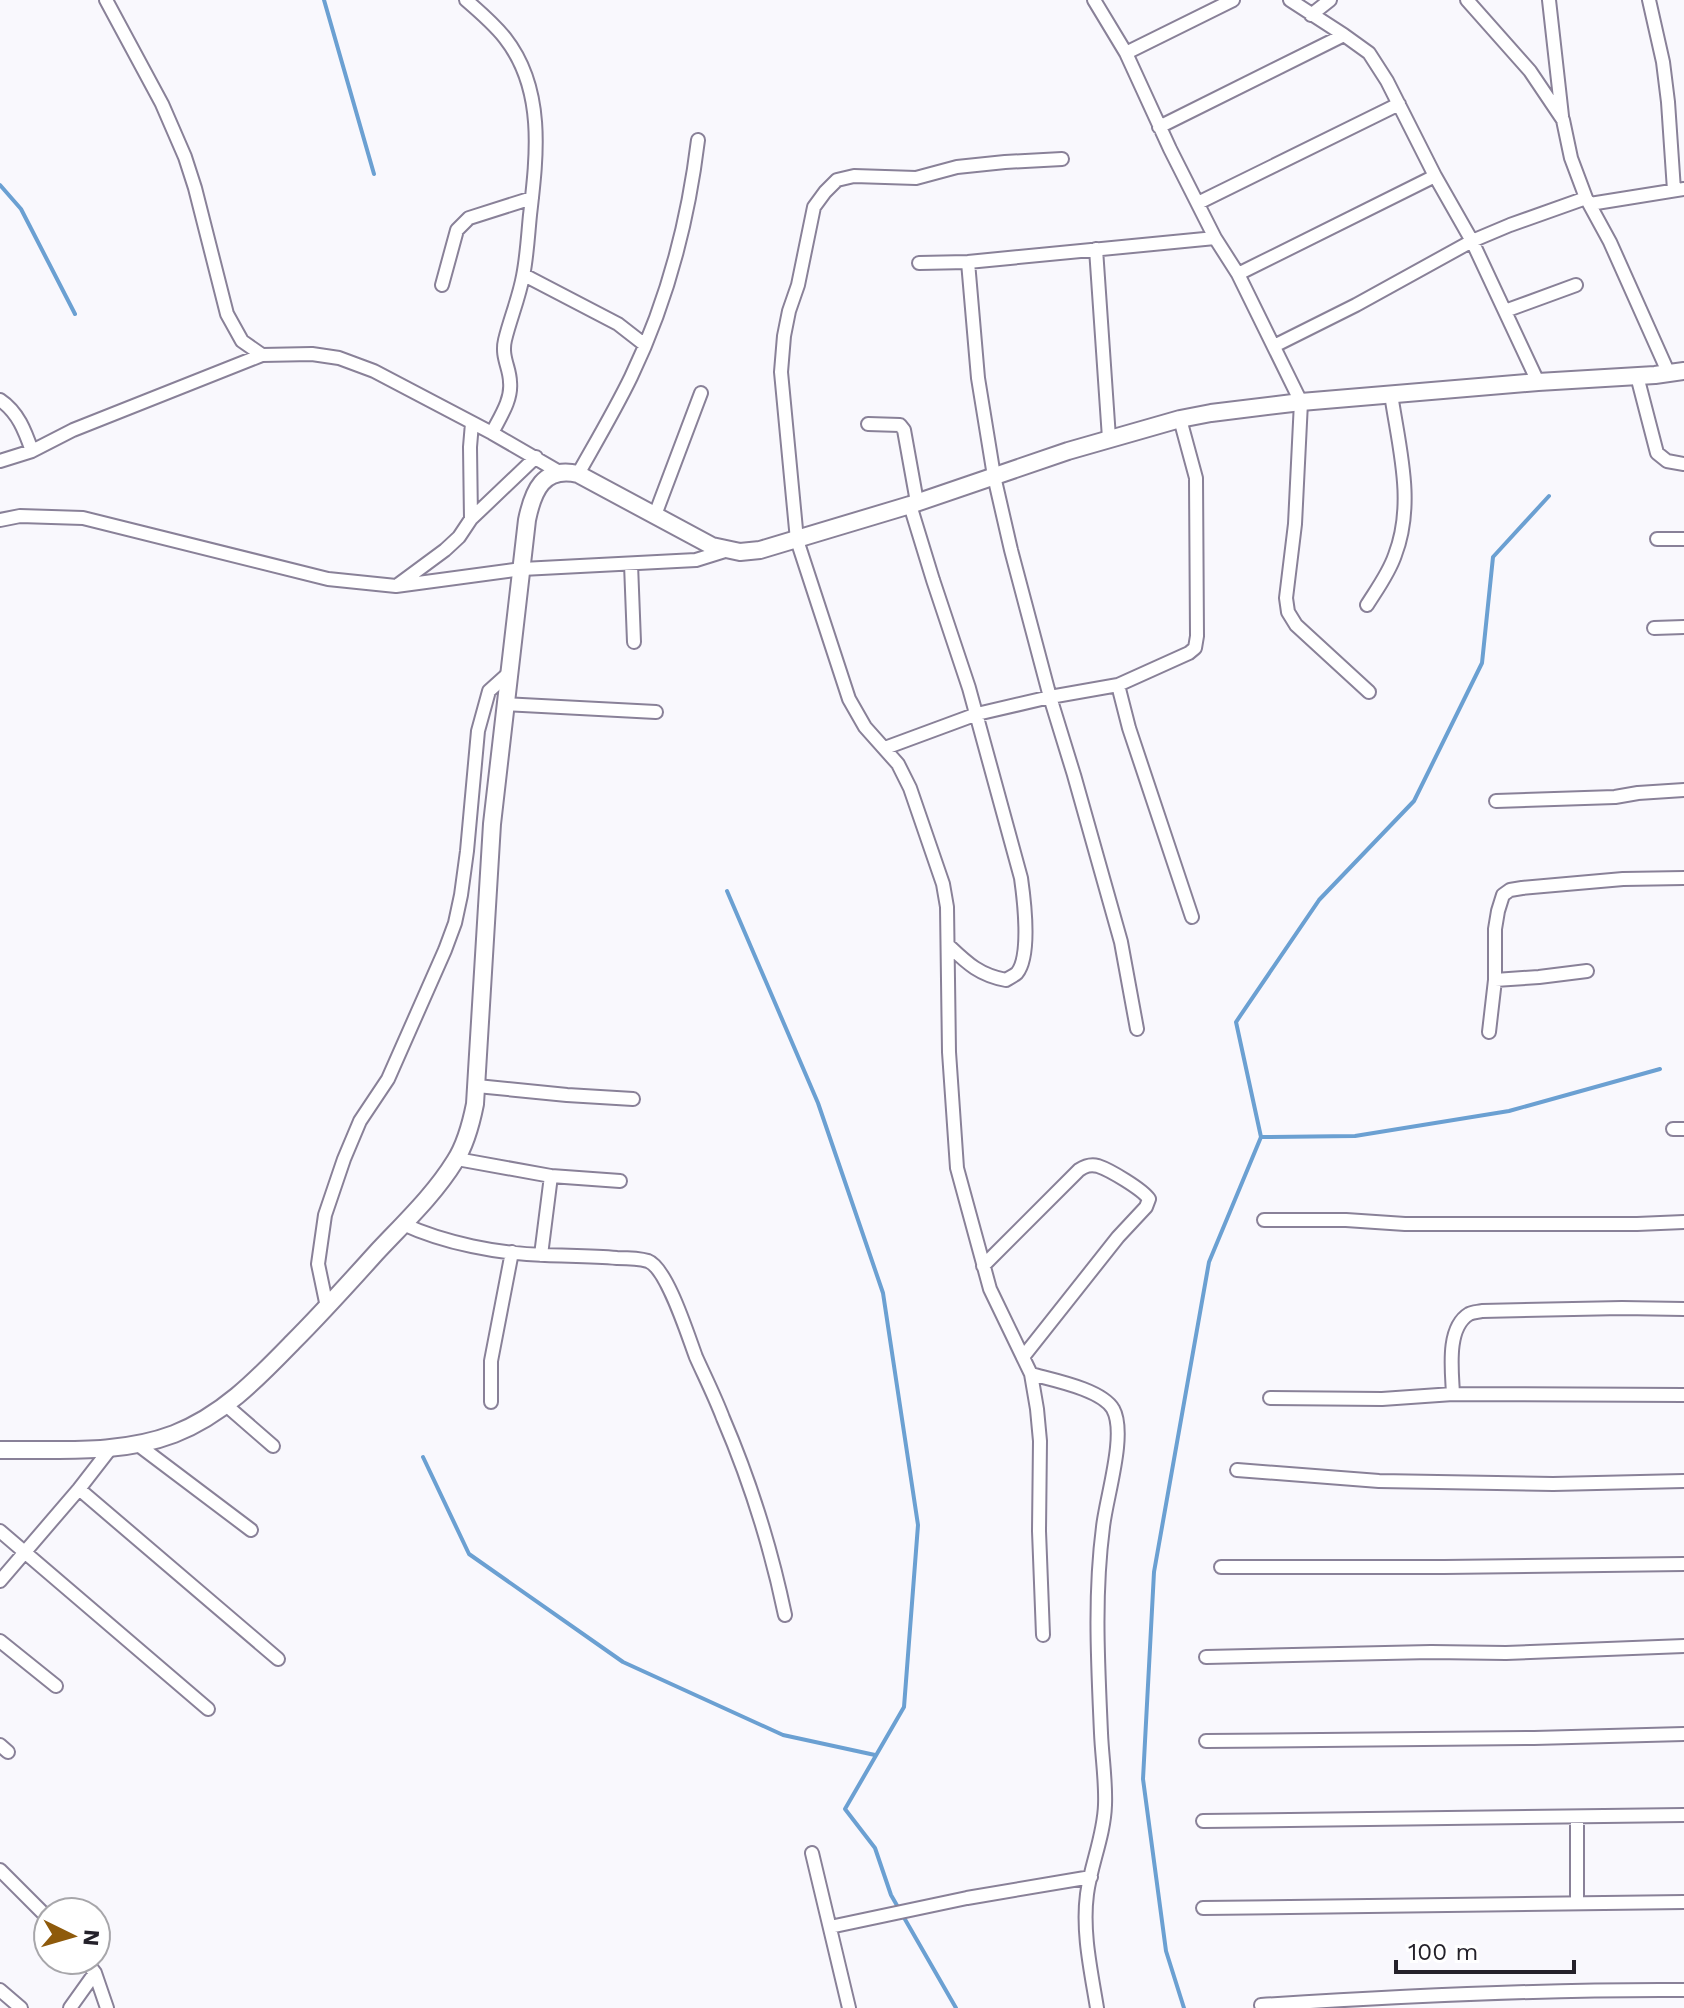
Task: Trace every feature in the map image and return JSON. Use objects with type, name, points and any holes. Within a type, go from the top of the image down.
[{"type":"street","points":[[106,0],[162,104],[185,157],[227,314],[242,341],[262,355]]},
{"type":"street","points":[[466,0],[507,39],[521,65],[535,111],[536,157],[524,275],[504,344],[505,366],[511,379],[509,397],[492,433]]},
{"type":"street","points":[[1094,0],[1126,53],[1159,127],[1215,238],[1238,274],[1301,402],[1295,524],[1286,598],[1288,612],[1296,625],[1369,692]]},
{"type":"street","points":[[1126,53],[1233,0]]},
{"type":"street","points":[[1290,0],[1369,53],[1472,241],[1538,382]]},
{"type":"street","points":[[1311,15],[1330,0]]},
{"type":"street","points":[[1467,0],[1530,71],[1563,120]]},
{"type":"street","points":[[0,461],[32,451],[73,430],[262,355],[312,354],[339,358],[374,371],[712,546],[740,552],[797,540],[1109,438],[1211,413],[1391,394],[1677,373],[1588,201],[1571,158],[1563,120],[1549,0]]},
{"type":"street","points":[[1274,346],[1472,241],[1510,225],[1588,201],[1679,190],[1663,62],[1649,0]]},
{"type":"street","points":[[1159,127],[1344,35]]},
{"type":"street","points":[[1198,203],[1399,104]]},
{"type":"street","points":[[0,1450],[110,1449],[176,1433],[204,1421],[227,1406],[264,1372],[327,1307],[429,1197],[457,1159],[472,1122],[477,1086],[492,824],[527,520],[535,491],[541,483],[570,474],[631,377],[664,296],[678,248],[692,193],[698,140]]},
{"type":"street","points":[[1043,1635],[1037,1409],[1031,1374],[990,1289],[957,1168],[949,1052],[947,907],[943,884],[910,788],[898,764],[865,727],[849,699],[797,540],[781,372],[786,324],[798,285],[814,207],[837,180],[854,176],[916,178],[957,167],[1062,159]]},
{"type":"street","points":[[1238,274],[1435,176]]},
{"type":"street","points":[[442,285],[457,230],[469,218],[532,198]]},
{"type":"street","points":[[919,263],[968,262],[1215,238]]},
{"type":"street","points":[[1096,249],[1109,438]]},
{"type":"street","points":[[968,262],[978,378],[994,476],[1050,697],[1121,942],[1137,1029]]},
{"type":"street","points":[[524,275],[618,324],[645,345]]},
{"type":"street","points":[[1505,311],[1576,285]]},
{"type":"street","points":[[1637,376],[1657,453],[1667,461],[1684,464]]},
{"type":"street","points":[[655,515],[701,393]]},
{"type":"street","points":[[1367,605],[1395,555],[1405,514],[1405,473],[1391,394]]},
{"type":"street","points":[[0,400],[22,423],[32,451]]},
{"type":"street","points":[[885,748],[977,714],[1118,685],[1195,648],[1196,478],[1180,419]]},
{"type":"street","points":[[471,519],[472,423]]},
{"type":"street","points":[[868,424],[894,424],[904,430],[914,503],[933,580],[977,714],[1021,878],[1025,940],[1017,973],[1006,980],[984,975],[948,945]]},
{"type":"street","points":[[396,586],[445,550],[471,519],[536,457]]},
{"type":"street","points":[[0,510],[20,516]]},
{"type":"street","points":[[0,520],[20,516],[83,518],[328,579],[396,586],[522,569],[696,560],[728,550]]},
{"type":"street","points":[[1657,539],[1684,539]]},
{"type":"street","points":[[631,564],[634,642]]},
{"type":"street","points":[[1654,628],[1684,627]]},
{"type":"street","points":[[327,1307],[318,1264],[325,1215],[360,1121],[388,1079],[455,923],[467,851],[478,731],[489,691],[509,673]]},
{"type":"street","points":[[1118,685],[1129,728],[1192,917]]},
{"type":"street","points":[[505,704],[656,712]]},
{"type":"street","points":[[1496,801],[1615,797],[1684,790]]},
{"type":"street","points":[[1489,1032],[1495,980],[1495,929],[1503,895],[1510,890],[1623,879],[1684,878]]},
{"type":"street","points":[[1495,980],[1587,971]]},
{"type":"street","points":[[477,1086],[633,1099]]},
{"type":"street","points":[[457,1159],[551,1176],[620,1181]]},
{"type":"street","points":[[983,1266],[1079,1170],[1088,1165],[1097,1166],[1132,1185],[1149,1199],[1146,1207],[1118,1237],[1023,1357]]},
{"type":"street","points":[[541,1255],[551,1176]]},
{"type":"street","points":[[1264,1220],[1405,1224],[1684,1222]]},
{"type":"street","points":[[403,1224],[455,1243],[512,1252],[652,1262],[671,1291],[745,1474],[775,1569],[785,1615]]},
{"type":"street","points":[[491,1402],[491,1361],[512,1252]]},
{"type":"street","points":[[1453,1394],[1452,1350],[1455,1332],[1468,1315],[1482,1311],[1684,1309]]},
{"type":"street","points":[[1031,1374],[1100,1397],[1112,1406],[1118,1421],[1117,1451],[1104,1513],[1098,1566],[1096,1630],[1105,1810],[1087,1893],[1085,1922],[1097,2008]]},
{"type":"street","points":[[1270,1398],[1382,1399],[1453,1394],[1684,1395]]},
{"type":"street","points":[[227,1406],[273,1446]]},
{"type":"street","points":[[137,1444],[251,1530]]},
{"type":"street","points":[[0,1581],[110,1449]]},
{"type":"street","points":[[1237,1470],[1379,1481],[1553,1484],[1684,1481]]},
{"type":"street","points":[[79,1489],[278,1659]]},
{"type":"street","points":[[0,1531],[208,1709]]},
{"type":"street","points":[[1221,1567],[1684,1564]]},
{"type":"street","points":[[0,1641],[56,1686]]},
{"type":"street","points":[[1206,1657],[1506,1653],[1684,1646]]},
{"type":"street","points":[[1206,1741],[1684,1734]]},
{"type":"street","points":[[1203,1821],[1684,1815]]},
{"type":"street","points":[[1577,1817],[1577,1903]]},
{"type":"street","points":[[812,1853],[849,2008]]},
{"type":"street","points":[[0,1870],[32,1902]]},
{"type":"street","points":[[830,1927],[967,1898],[1091,1877]]},
{"type":"street","points":[[1203,1908],[1684,1902]]},
{"type":"street","points":[[70,2008],[93,1976]]},
{"type":"street","points":[[96,1976],[107,2008]]},
{"type":"street","points":[[0,1990],[21,2008]]},
{"type":"street","points":[[1261,2005],[1418,1995],[1684,1990]]},
{"type":"waterway","points":[[324,0],[374,174]]},
{"type":"waterway","points":[[0,185],[21,209],[75,314]]},
{"type":"waterway","points":[[1184,2008],[1166,1951],[1143,1779],[1154,1572],[1209,1262],[1261,1137],[1236,1022],[1319,900],[1414,801],[1482,663],[1493,557],[1549,496]]},
{"type":"waterway","points":[[727,891],[818,1103],[883,1293],[918,1525],[904,1707],[845,1809],[875,1848],[891,1895],[956,2008]]},
{"type":"waterway","points":[[1262,1137],[1355,1136],[1509,1111],[1660,1069]]},
{"type":"waterway","points":[[423,1457],[469,1554],[623,1662],[783,1735],[875,1755]]}]
